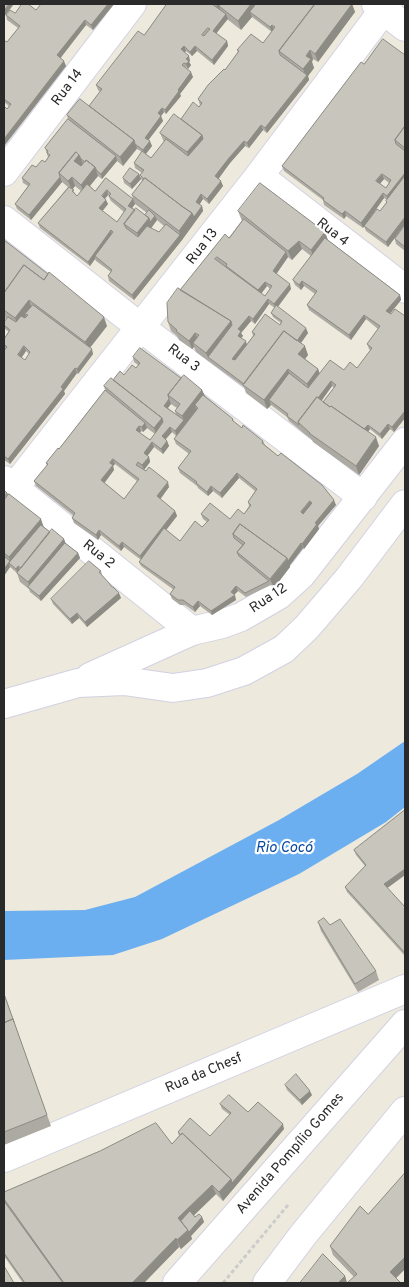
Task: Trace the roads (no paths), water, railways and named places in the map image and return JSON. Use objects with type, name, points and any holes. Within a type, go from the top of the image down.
[{"type":"street","name":"Rua 14","points":[[4,172],[132,4]]},
{"type":"street","points":[[383,6],[405,27]]},
{"type":"street","name":"Rua 13","points":[[9,484],[140,327],[259,176],[383,6]]},
{"type":"street","name":"Rua 4","points":[[259,176],[405,289]]},
{"type":"street","name":"Rua 3","points":[[4,220],[140,327],[363,497]]},
{"type":"street","name":"Rua 12","points":[[4,704],[78,682],[192,631],[222,624],[241,617],[279,595],[301,575],[405,442]]},
{"type":"street","name":"Rua 2","points":[[9,484],[192,631]]},
{"type":"street","name":"Rua 12","points":[[78,682],[124,681],[173,688],[207,683],[244,671],[259,663],[284,649],[307,627],[349,578],[405,504]]},
{"type":"street","name":"Rua da Chesf","points":[[4,1158],[405,989]]},
{"type":"street","name":"Avenida Pompílio Gomes","points":[[177,1283],[405,1024]]},
{"type":"street","points":[[266,1283],[405,1111]]},
{"type":"water","name":"Rio Cocó","points":[[405,741],[405,807],[386,822],[299,874],[162,939],[113,955],[4,960],[4,911],[85,910],[135,897],[279,820],[357,774]]}]
